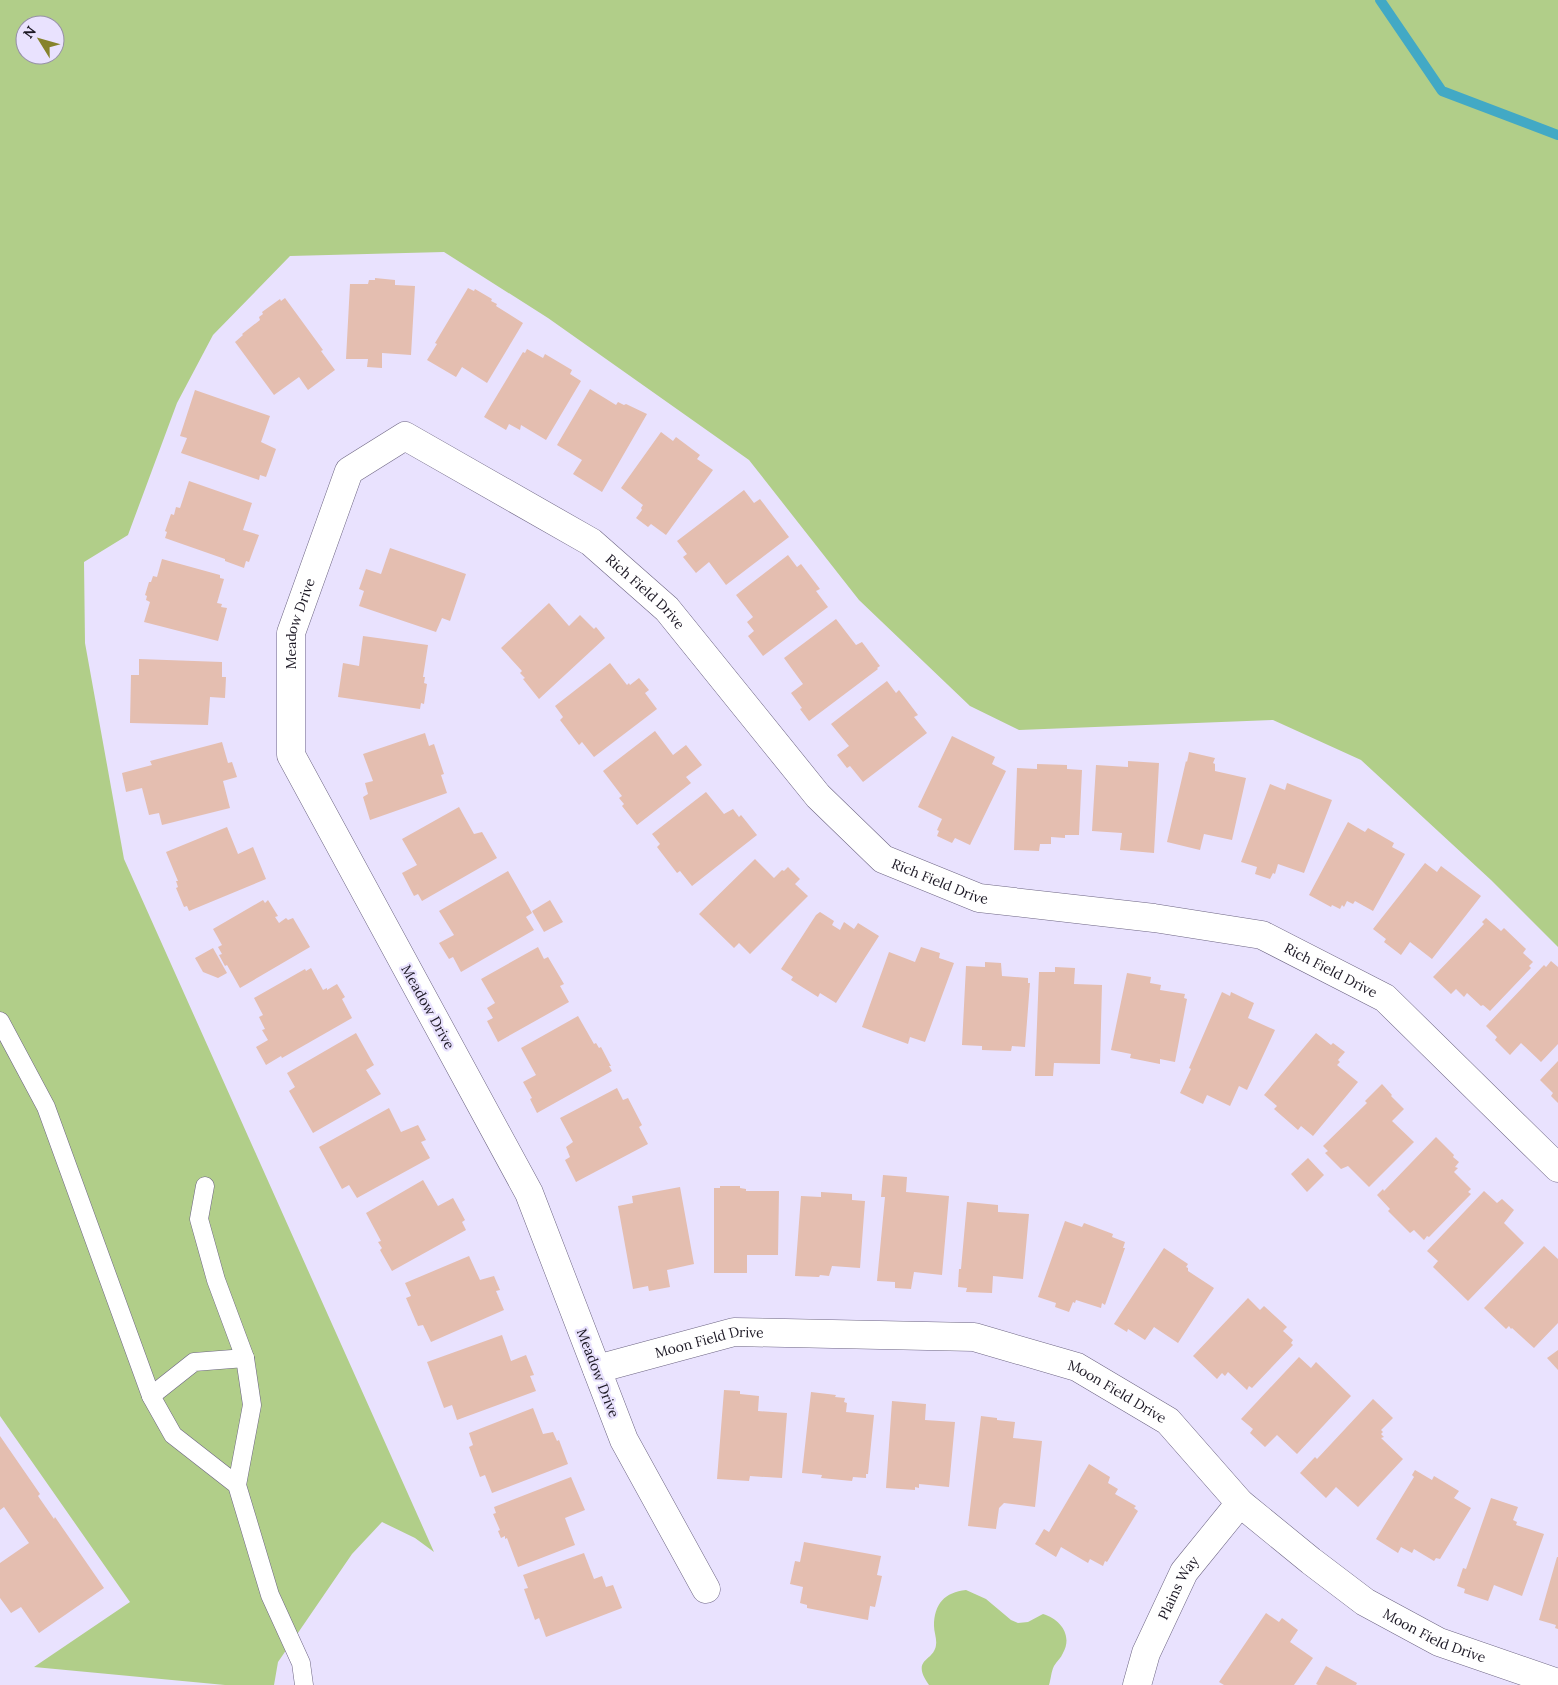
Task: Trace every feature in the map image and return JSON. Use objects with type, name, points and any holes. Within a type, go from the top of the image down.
[{"type":"street","name":"Rich Field Drive","points":[[405,436],[592,542],[674,617],[818,796],[883,859],[979,898],[1154,918],[1262,935],[1384,998],[1558,1168]]},
{"type":"street","name":"Meadow Drive","points":[[405,436],[349,472],[297,615],[291,632],[291,755],[529,1193],[624,1440],[706,1589]]},
{"type":"street","name":"Moon Field Drive","points":[[597,1369],[734,1332],[974,1337],[1077,1367],[1168,1421],[1240,1503],[1365,1602],[1439,1642],[1558,1683]]},
{"type":"street","name":"Plains Way","points":[[1138,1685],[1146,1654],[1184,1572],[1240,1503]]},
{"type":"lane","points":[[0,1021],[46,1107],[151,1396],[173,1435],[236,1485]]},
{"type":"lane","points":[[205,1186],[199,1219],[216,1280],[245,1358],[252,1405],[236,1485],[270,1595],[301,1663],[304,1685]]},
{"type":"lane","points":[[151,1396],[194,1362],[245,1358]]},
{"type":"green space","points":[[0,0],[1558,0],[1558,947],[1491,880],[1361,760],[1273,720],[1019,730],[970,706],[859,600],[749,460],[548,318],[444,252],[290,256],[213,335],[177,403],[128,535],[84,562],[85,643],[124,859],[434,1552],[415,1538],[382,1522],[352,1554],[278,1662],[274,1685],[225,1685],[34,1667],[130,1602],[0,1416]]},
{"type":"green space","points":[[966,1590],[986,1599],[1011,1620],[1018,1623],[1028,1622],[1043,1614],[1059,1624],[1066,1634],[1066,1646],[1053,1668],[1049,1685],[929,1685],[924,1676],[922,1665],[931,1655],[936,1645],[934,1626],[936,1611],[942,1600],[947,1596]]},
{"type":"building","points":[[375,278],[395,280],[395,285],[415,286],[411,355],[382,353],[382,368],[367,367],[368,359],[346,359],[350,284],[368,284],[369,280],[375,280]]},
{"type":"building","points":[[468,288],[474,291],[475,289],[492,299],[491,301],[497,304],[496,306],[523,323],[487,383],[462,367],[456,377],[427,360]]},
{"type":"building","points":[[285,298],[323,350],[321,351],[335,370],[308,390],[299,377],[274,395],[235,342],[260,320],[259,317],[263,314],[262,312],[280,299],[281,301]]},
{"type":"building","points":[[527,349],[543,358],[545,354],[572,370],[570,374],[581,381],[546,440],[521,425],[520,430],[509,424],[506,430],[484,417],[523,352],[525,353]]},
{"type":"building","points":[[590,389],[616,405],[618,402],[626,404],[647,414],[602,492],[573,474],[582,460],[557,445]]},
{"type":"building","points":[[195,390],[270,416],[261,442],[276,449],[266,477],[260,475],[259,480],[181,453],[187,438],[180,436]]},
{"type":"building","points":[[661,432],[673,441],[676,437],[700,455],[697,459],[713,470],[666,535],[651,524],[648,527],[636,518],[643,505],[621,488]]},
{"type":"building","points":[[189,481],[252,503],[243,530],[259,535],[249,562],[246,561],[244,568],[225,561],[225,559],[165,538],[167,532],[165,531],[171,514],[174,515],[176,507],[180,508]]},
{"type":"building","points":[[744,490],[754,503],[760,499],[789,537],[726,585],[709,562],[696,573],[683,557],[687,554],[677,541]]},
{"type":"building","points":[[390,548],[466,574],[450,621],[442,618],[436,632],[359,606],[364,591],[359,589],[366,569],[381,574]]},
{"type":"building","points":[[788,555],[797,567],[801,564],[820,589],[816,591],[828,607],[763,656],[748,636],[754,631],[747,622],[753,617],[736,595]]},
{"type":"building","points":[[162,559],[220,575],[220,578],[224,579],[217,603],[222,604],[221,607],[227,608],[218,641],[144,622],[150,602],[146,600],[147,596],[145,595],[153,576],[157,577]]},
{"type":"building","points":[[549,603],[569,626],[580,615],[594,629],[596,627],[605,638],[539,699],[523,679],[525,678],[520,673],[522,671],[501,648]]},
{"type":"building","points":[[836,619],[856,645],[862,642],[880,666],[809,721],[791,693],[803,684],[784,658]]},
{"type":"building","points":[[363,636],[428,645],[423,677],[425,677],[424,683],[427,684],[424,704],[421,703],[420,709],[338,697],[343,663],[359,666]]},
{"type":"building","points":[[139,659],[222,662],[222,677],[226,677],[225,698],[210,697],[208,725],[130,723],[131,675],[139,675]]},
{"type":"building","points":[[610,663],[627,685],[629,683],[630,685],[639,678],[649,690],[645,693],[657,709],[594,757],[582,742],[579,745],[560,720],[563,717],[555,706]]},
{"type":"building","points":[[887,681],[896,693],[899,690],[918,715],[914,717],[927,733],[863,782],[850,766],[847,768],[837,755],[849,746],[831,724]]},
{"type":"building","points":[[655,731],[673,755],[686,745],[702,765],[686,777],[691,783],[637,825],[622,806],[624,804],[619,798],[622,796],[603,771]]},
{"type":"building","points":[[425,733],[429,746],[434,744],[444,774],[441,775],[447,793],[370,820],[363,797],[368,794],[365,783],[373,781],[363,754]]},
{"type":"building","points":[[952,736],[995,757],[992,764],[1006,771],[970,845],[955,838],[952,843],[937,836],[939,831],[937,830],[942,819],[918,807]]},
{"type":"building","points":[[222,742],[228,763],[232,762],[237,777],[223,781],[230,808],[162,825],[159,813],[149,815],[142,788],[126,792],[122,773],[152,765],[150,761]]},
{"type":"building","points":[[1189,752],[1215,758],[1213,763],[1215,764],[1215,771],[1246,778],[1232,840],[1204,834],[1200,850],[1167,842]]},
{"type":"building","points":[[1128,761],[1159,763],[1154,853],[1120,850],[1122,833],[1092,831],[1096,765],[1128,767]]},
{"type":"building","points":[[1037,764],[1067,765],[1067,769],[1082,770],[1079,835],[1065,835],[1065,838],[1051,837],[1051,844],[1040,844],[1039,851],[1014,850],[1017,768],[1037,769]]},
{"type":"building","points":[[1287,783],[1332,800],[1304,873],[1278,864],[1275,874],[1273,873],[1270,879],[1255,874],[1257,867],[1241,862],[1270,784],[1285,790]]},
{"type":"building","points":[[706,792],[724,814],[733,809],[739,817],[741,815],[757,835],[692,886],[680,871],[677,873],[657,847],[660,844],[652,834]]},
{"type":"building","points":[[459,807],[474,834],[482,832],[497,858],[422,901],[418,894],[414,896],[402,873],[417,865],[402,839]]},
{"type":"building","points":[[1348,822],[1365,832],[1368,828],[1394,843],[1392,847],[1405,854],[1373,911],[1355,901],[1353,904],[1347,901],[1344,907],[1342,905],[1340,909],[1332,905],[1331,907],[1309,895]]},
{"type":"building","points":[[227,827],[238,854],[253,847],[266,879],[189,911],[187,906],[184,907],[176,888],[178,887],[176,881],[178,881],[166,852]]},
{"type":"building","points":[[755,859],[774,878],[788,867],[800,879],[795,884],[808,896],[750,954],[739,943],[734,948],[699,914]]},
{"type":"building","points":[[1425,863],[1437,872],[1441,866],[1481,896],[1432,959],[1410,942],[1401,955],[1384,942],[1386,939],[1373,929]]},
{"type":"building","points":[[508,871],[532,913],[526,917],[534,930],[461,972],[453,957],[449,959],[439,943],[454,935],[439,911]]},
{"type":"building","points":[[263,900],[265,903],[268,900],[278,916],[275,917],[279,923],[286,918],[288,920],[293,918],[310,947],[240,988],[219,955],[222,954],[218,947],[222,945],[213,929]]},
{"type":"building","points":[[550,900],[563,922],[544,932],[532,911]]},
{"type":"building","points":[[820,912],[834,921],[832,925],[840,930],[844,922],[854,929],[858,923],[879,936],[836,1003],[820,993],[818,997],[791,980],[793,977],[781,969],[816,915]]},
{"type":"building","points":[[1486,918],[1501,931],[1504,928],[1526,949],[1523,953],[1533,962],[1529,966],[1531,968],[1490,1011],[1483,1005],[1481,1006],[1467,993],[1464,997],[1456,989],[1451,994],[1433,977],[1484,924],[1482,922]]},
{"type":"building","points":[[538,947],[544,959],[548,957],[564,984],[560,986],[569,1002],[498,1042],[487,1021],[493,1018],[487,1008],[495,1003],[481,979]]},
{"type":"building","points":[[921,947],[940,953],[939,958],[954,963],[925,1042],[910,1037],[908,1044],[862,1027],[889,952],[915,962]]},
{"type":"building","points":[[213,948],[227,973],[218,978],[203,972],[195,958]]},
{"type":"building","points":[[1551,961],[1558,967],[1558,1044],[1541,1062],[1521,1043],[1510,1055],[1495,1040],[1497,1037],[1486,1026],[1544,965],[1546,967]]},
{"type":"building","points":[[985,962],[1001,963],[1002,976],[1028,978],[1028,983],[1030,983],[1025,1047],[1012,1046],[1011,1051],[982,1050],[982,1046],[962,1045],[966,966],[985,967]]},
{"type":"building","points":[[1055,967],[1075,968],[1074,984],[1102,985],[1100,1064],[1054,1063],[1053,1076],[1035,1076],[1039,972],[1055,972]]},
{"type":"building","points":[[311,968],[323,990],[327,988],[327,990],[337,984],[345,997],[342,999],[352,1018],[282,1058],[281,1056],[266,1065],[256,1047],[268,1040],[262,1030],[265,1029],[259,1017],[263,1015],[254,998],[305,969],[306,971]]},
{"type":"building","points":[[1127,973],[1151,977],[1150,983],[1161,985],[1160,990],[1185,994],[1184,998],[1187,999],[1175,1062],[1160,1059],[1160,1064],[1130,1058],[1131,1054],[1111,1050]]},
{"type":"building","points":[[1222,992],[1230,996],[1231,992],[1254,1003],[1248,1018],[1275,1030],[1247,1090],[1239,1086],[1230,1106],[1207,1095],[1203,1104],[1180,1093]]},
{"type":"building","points":[[578,1016],[594,1044],[596,1043],[599,1048],[601,1047],[612,1071],[537,1113],[530,1099],[532,1098],[523,1082],[536,1075],[521,1048]]},
{"type":"building","points":[[356,1033],[374,1065],[366,1070],[381,1094],[313,1133],[289,1091],[295,1087],[287,1073]]},
{"type":"building","points":[[1316,1033],[1331,1045],[1333,1043],[1345,1052],[1338,1060],[1340,1062],[1337,1065],[1358,1082],[1313,1136],[1301,1126],[1298,1130],[1274,1109],[1277,1106],[1264,1095]]},
{"type":"building","points":[[1558,1061],[1558,1103],[1551,1096],[1553,1093],[1540,1080]]},
{"type":"building","points":[[1382,1084],[1404,1109],[1392,1121],[1414,1142],[1369,1187],[1348,1166],[1341,1169],[1325,1153],[1328,1151],[1323,1146],[1367,1103],[1365,1101]]},
{"type":"building","points":[[617,1088],[623,1100],[628,1098],[642,1125],[639,1127],[648,1144],[576,1182],[565,1160],[570,1157],[566,1147],[573,1142],[560,1118]]},
{"type":"building","points":[[389,1108],[401,1132],[418,1125],[426,1140],[421,1142],[430,1158],[357,1198],[349,1185],[342,1189],[319,1147]]},
{"type":"building","points":[[1436,1137],[1459,1162],[1455,1167],[1458,1168],[1454,1172],[1471,1189],[1468,1192],[1471,1194],[1424,1240],[1414,1230],[1410,1233],[1388,1211],[1390,1209],[1377,1195],[1383,1189],[1384,1191]]},
{"type":"building","points":[[1308,1158],[1324,1175],[1307,1192],[1291,1174]]},
{"type":"building","points":[[883,1175],[907,1177],[906,1192],[949,1196],[942,1275],[914,1272],[911,1289],[895,1288],[895,1282],[877,1281],[885,1197],[881,1197]]},
{"type":"building","points":[[423,1180],[438,1206],[453,1198],[465,1220],[462,1222],[466,1230],[392,1271],[380,1250],[382,1248],[378,1242],[381,1241],[366,1213]]},
{"type":"building","points":[[720,1186],[740,1186],[740,1188],[746,1189],[746,1191],[779,1191],[778,1255],[747,1255],[747,1273],[714,1273],[714,1188],[720,1188]]},
{"type":"building","points":[[680,1187],[694,1264],[667,1270],[670,1287],[649,1291],[648,1286],[633,1289],[618,1206],[633,1203],[632,1196]]},
{"type":"building","points":[[1484,1191],[1497,1203],[1502,1199],[1514,1210],[1504,1223],[1524,1243],[1468,1301],[1433,1267],[1438,1261],[1427,1251]]},
{"type":"building","points":[[821,1192],[852,1194],[852,1200],[865,1201],[860,1268],[832,1266],[829,1276],[795,1276],[801,1196],[821,1197]]},
{"type":"building","points":[[967,1202],[998,1205],[998,1212],[1029,1214],[1023,1279],[993,1276],[992,1293],[966,1292],[967,1288],[958,1287]]},
{"type":"building","points":[[1065,1221],[1082,1227],[1084,1223],[1113,1234],[1112,1237],[1125,1242],[1123,1248],[1125,1248],[1105,1305],[1102,1303],[1101,1308],[1076,1300],[1075,1303],[1073,1302],[1069,1312],[1055,1307],[1056,1303],[1038,1297]]},
{"type":"building","points":[[1544,1246],[1558,1259],[1558,1323],[1534,1348],[1512,1328],[1509,1326],[1506,1329],[1484,1308]]},
{"type":"building","points":[[1164,1248],[1188,1264],[1186,1267],[1188,1271],[1214,1288],[1178,1343],[1154,1327],[1145,1340],[1128,1329],[1127,1332],[1114,1324]]},
{"type":"building","points":[[469,1256],[480,1280],[494,1276],[500,1290],[496,1291],[504,1310],[431,1342],[423,1325],[418,1326],[406,1298],[411,1296],[405,1283]]},
{"type":"building","points":[[1248,1298],[1260,1310],[1264,1306],[1287,1327],[1283,1331],[1293,1340],[1291,1343],[1293,1345],[1252,1388],[1249,1386],[1247,1390],[1228,1372],[1225,1376],[1222,1373],[1217,1379],[1193,1356]]},
{"type":"building","points":[[502,1335],[511,1361],[526,1355],[534,1375],[530,1376],[536,1391],[457,1420],[452,1405],[444,1408],[427,1362]]},
{"type":"building","points":[[1558,1350],[1558,1370],[1547,1358]]},
{"type":"building","points":[[1299,1357],[1311,1368],[1316,1362],[1351,1396],[1297,1454],[1277,1435],[1265,1447],[1250,1433],[1253,1429],[1241,1419]]},
{"type":"building","points":[[724,1390],[740,1391],[740,1394],[759,1396],[758,1411],[787,1413],[782,1478],[750,1476],[749,1481],[717,1479]]},
{"type":"building","points":[[811,1392],[845,1398],[844,1402],[847,1403],[846,1412],[874,1415],[866,1478],[853,1477],[852,1481],[821,1478],[822,1475],[802,1473]]},
{"type":"building","points":[[1373,1399],[1393,1418],[1381,1430],[1383,1432],[1381,1434],[1384,1437],[1381,1438],[1403,1459],[1358,1507],[1336,1487],[1326,1498],[1300,1473],[1315,1457],[1317,1459]]},
{"type":"building","points":[[892,1401],[926,1404],[925,1420],[955,1422],[949,1487],[919,1484],[919,1488],[915,1487],[915,1490],[886,1488]]},
{"type":"building","points":[[533,1408],[543,1434],[553,1432],[557,1441],[559,1440],[568,1464],[492,1493],[485,1475],[480,1477],[469,1447],[473,1445],[469,1433]]},
{"type":"building","points":[[981,1416],[1015,1422],[1013,1438],[1042,1441],[1035,1507],[1004,1503],[999,1508],[996,1529],[968,1526]]},
{"type":"building","points":[[0,1436],[40,1494],[38,1496],[54,1519],[55,1517],[104,1588],[39,1633],[21,1607],[11,1613],[0,1598],[0,1563],[29,1543],[4,1507],[0,1510]]},
{"type":"building","points":[[1089,1464],[1110,1477],[1108,1483],[1118,1489],[1115,1494],[1136,1506],[1134,1508],[1138,1511],[1103,1566],[1090,1559],[1088,1563],[1061,1547],[1056,1557],[1035,1544],[1044,1529],[1049,1532]]},
{"type":"building","points":[[1415,1470],[1432,1480],[1434,1476],[1459,1491],[1454,1498],[1471,1508],[1440,1559],[1436,1558],[1434,1561],[1414,1549],[1412,1553],[1401,1547],[1398,1553],[1376,1539],[1414,1477],[1412,1475]]},
{"type":"building","points":[[571,1477],[585,1510],[565,1518],[575,1545],[518,1567],[507,1538],[505,1539],[505,1536],[501,1538],[498,1531],[500,1530],[493,1514],[496,1513],[494,1507]]},
{"type":"building","points":[[1491,1498],[1518,1507],[1513,1520],[1517,1522],[1516,1525],[1544,1534],[1522,1596],[1494,1585],[1488,1601],[1464,1593],[1465,1589],[1457,1586],[1463,1568],[1466,1569]]},
{"type":"building","points":[[804,1542],[881,1556],[877,1575],[882,1576],[875,1607],[870,1606],[868,1620],[807,1608],[807,1605],[800,1603],[803,1587],[790,1584],[795,1561],[800,1562]]},
{"type":"building","points":[[584,1553],[594,1579],[602,1576],[606,1587],[613,1585],[622,1608],[546,1637],[539,1618],[535,1620],[524,1589],[528,1588],[523,1575]]},
{"type":"building","points":[[1557,1557],[1558,1629],[1555,1628],[1556,1625],[1539,1620]]},
{"type":"building","points":[[1266,1613],[1279,1622],[1282,1618],[1298,1630],[1290,1642],[1313,1658],[1294,1685],[1224,1685],[1219,1682]]},
{"type":"building","points":[[1326,1666],[1357,1683],[1356,1685],[1316,1684]]},
{"type":"waterway","points":[[1380,0],[1442,91],[1558,135]]}]
